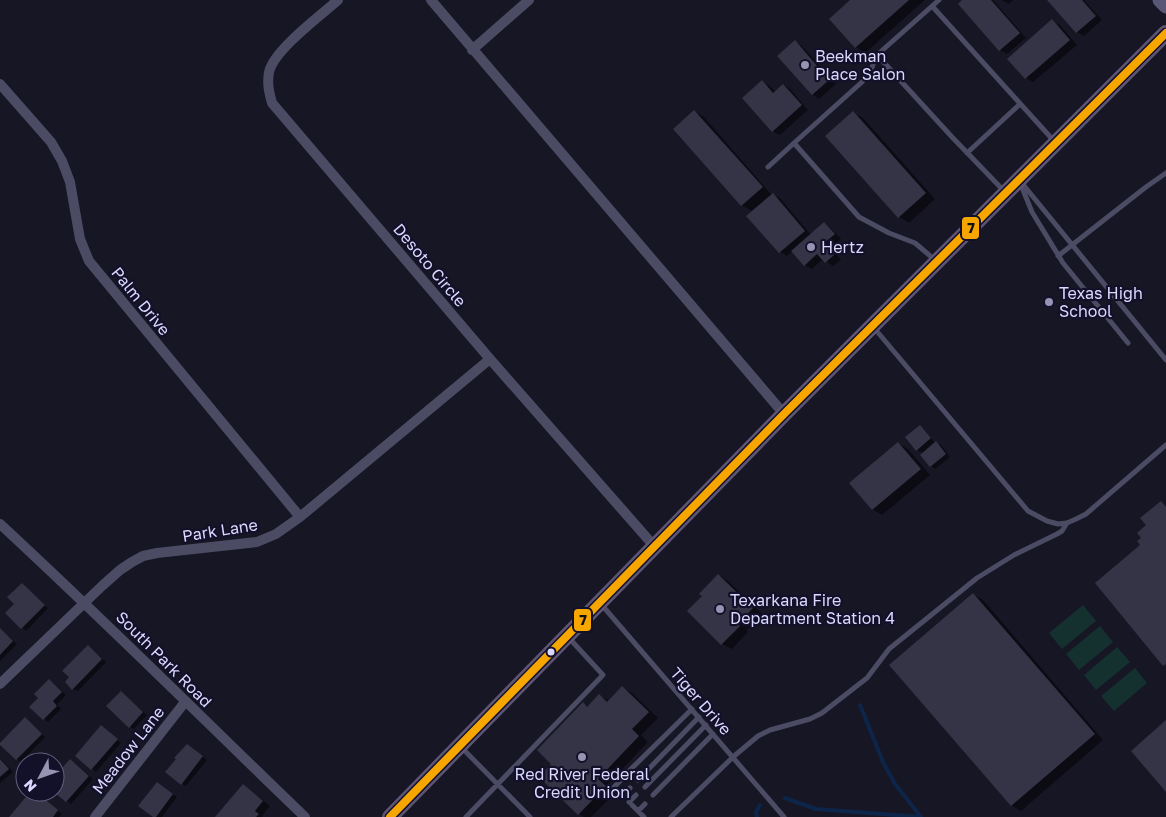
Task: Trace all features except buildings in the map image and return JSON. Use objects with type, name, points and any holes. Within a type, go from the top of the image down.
[{"type":"main road","points":[[390,817],[784,414],[1166,34]]},
{"type":"street","name":"Desoto Circle","points":[[338,0],[278,54],[269,71],[268,88],[272,103],[490,359],[654,546]]},
{"type":"street","points":[[431,0],[784,414]]},
{"type":"street","points":[[472,50],[530,0]]},
{"type":"street","points":[[1160,0],[1166,6]]},
{"type":"street","name":"Palm Drive","points":[[0,84],[51,142],[62,161],[70,182],[80,240],[89,261],[300,517]]},
{"type":"street","name":"Park Lane","points":[[0,684],[120,570],[143,556],[257,542],[276,534],[300,517],[490,359]]},
{"type":"street","name":"South Park Road","points":[[0,524],[85,603],[305,817]]},
{"type":"street","name":"Meadow Lane","points":[[95,817],[185,702]]},
{"type":"lane","points":[[768,166],[862,82],[870,72],[878,55],[939,0]]},
{"type":"lane","points":[[932,6],[1056,143]]},
{"type":"lane","points":[[878,55],[1006,193]]},
{"type":"lane","points":[[967,153],[1020,104]]},
{"type":"lane","points":[[794,144],[859,217],[889,233],[915,243],[937,262]]},
{"type":"lane","points":[[1058,256],[1166,173]]},
{"type":"lane","points":[[1019,180],[1166,360]]},
{"type":"lane","points":[[1019,180],[1032,212],[1068,271],[1128,343]]},
{"type":"lane","points":[[872,326],[1028,510],[1047,521],[1058,524],[1067,523],[1086,514],[1166,445]]},
{"type":"lane","points":[[671,817],[733,757],[758,736],[770,730],[810,719],[822,713],[867,678],[889,649],[977,578],[1014,555],[1062,531],[1067,523]]},
{"type":"lane","name":"Tiger Drive","points":[[599,602],[784,817]]},
{"type":"lane","points":[[466,817],[603,675],[567,636]]},
{"type":"lane","points":[[629,771],[692,709]]},
{"type":"lane","points":[[638,780],[699,717]]},
{"type":"lane","points":[[645,787],[706,725]]},
{"type":"lane","points":[[654,795],[713,734]]},
{"type":"lane","points":[[459,746],[498,784],[526,816]]},
{"type":"lane","points":[[621,780],[614,787],[622,795],[630,788]]},
{"type":"lane","points":[[636,795],[631,804],[644,817]]},
{"type":"lane","points":[[638,811],[645,804]]},
{"type":"green space","points":[[1083,605],[1096,621],[1062,649],[1049,633]]},
{"type":"green space","points":[[1100,626],[1113,642],[1079,670],[1066,654]]},
{"type":"green space","points":[[1117,647],[1130,662],[1096,690],[1084,675]]},
{"type":"green space","points":[[1135,668],[1147,683],[1114,711],[1101,696]]},
{"type":"waterway","points":[[860,705],[883,762],[895,784],[921,817]]},
{"type":"waterway","points":[[785,798],[816,809],[921,817]]},
{"type":"waterway","points":[[757,817],[756,812],[760,805]]},
{"type":"transit line","name":"7","points":[[390,817],[784,414],[1166,33]]},
{"type":"place","name":"Beekman Place Salon","points":[[805,65]]},
{"type":"place","name":"Hertz","points":[[811,247]]},
{"type":"place","name":"Texas High School","points":[[1049,302]]},
{"type":"place","name":"Texarkana Fire Department Station 4","points":[[720,609]]},
{"type":"place","name":"Red River Federal Credit Union","points":[[582,757]]}]
